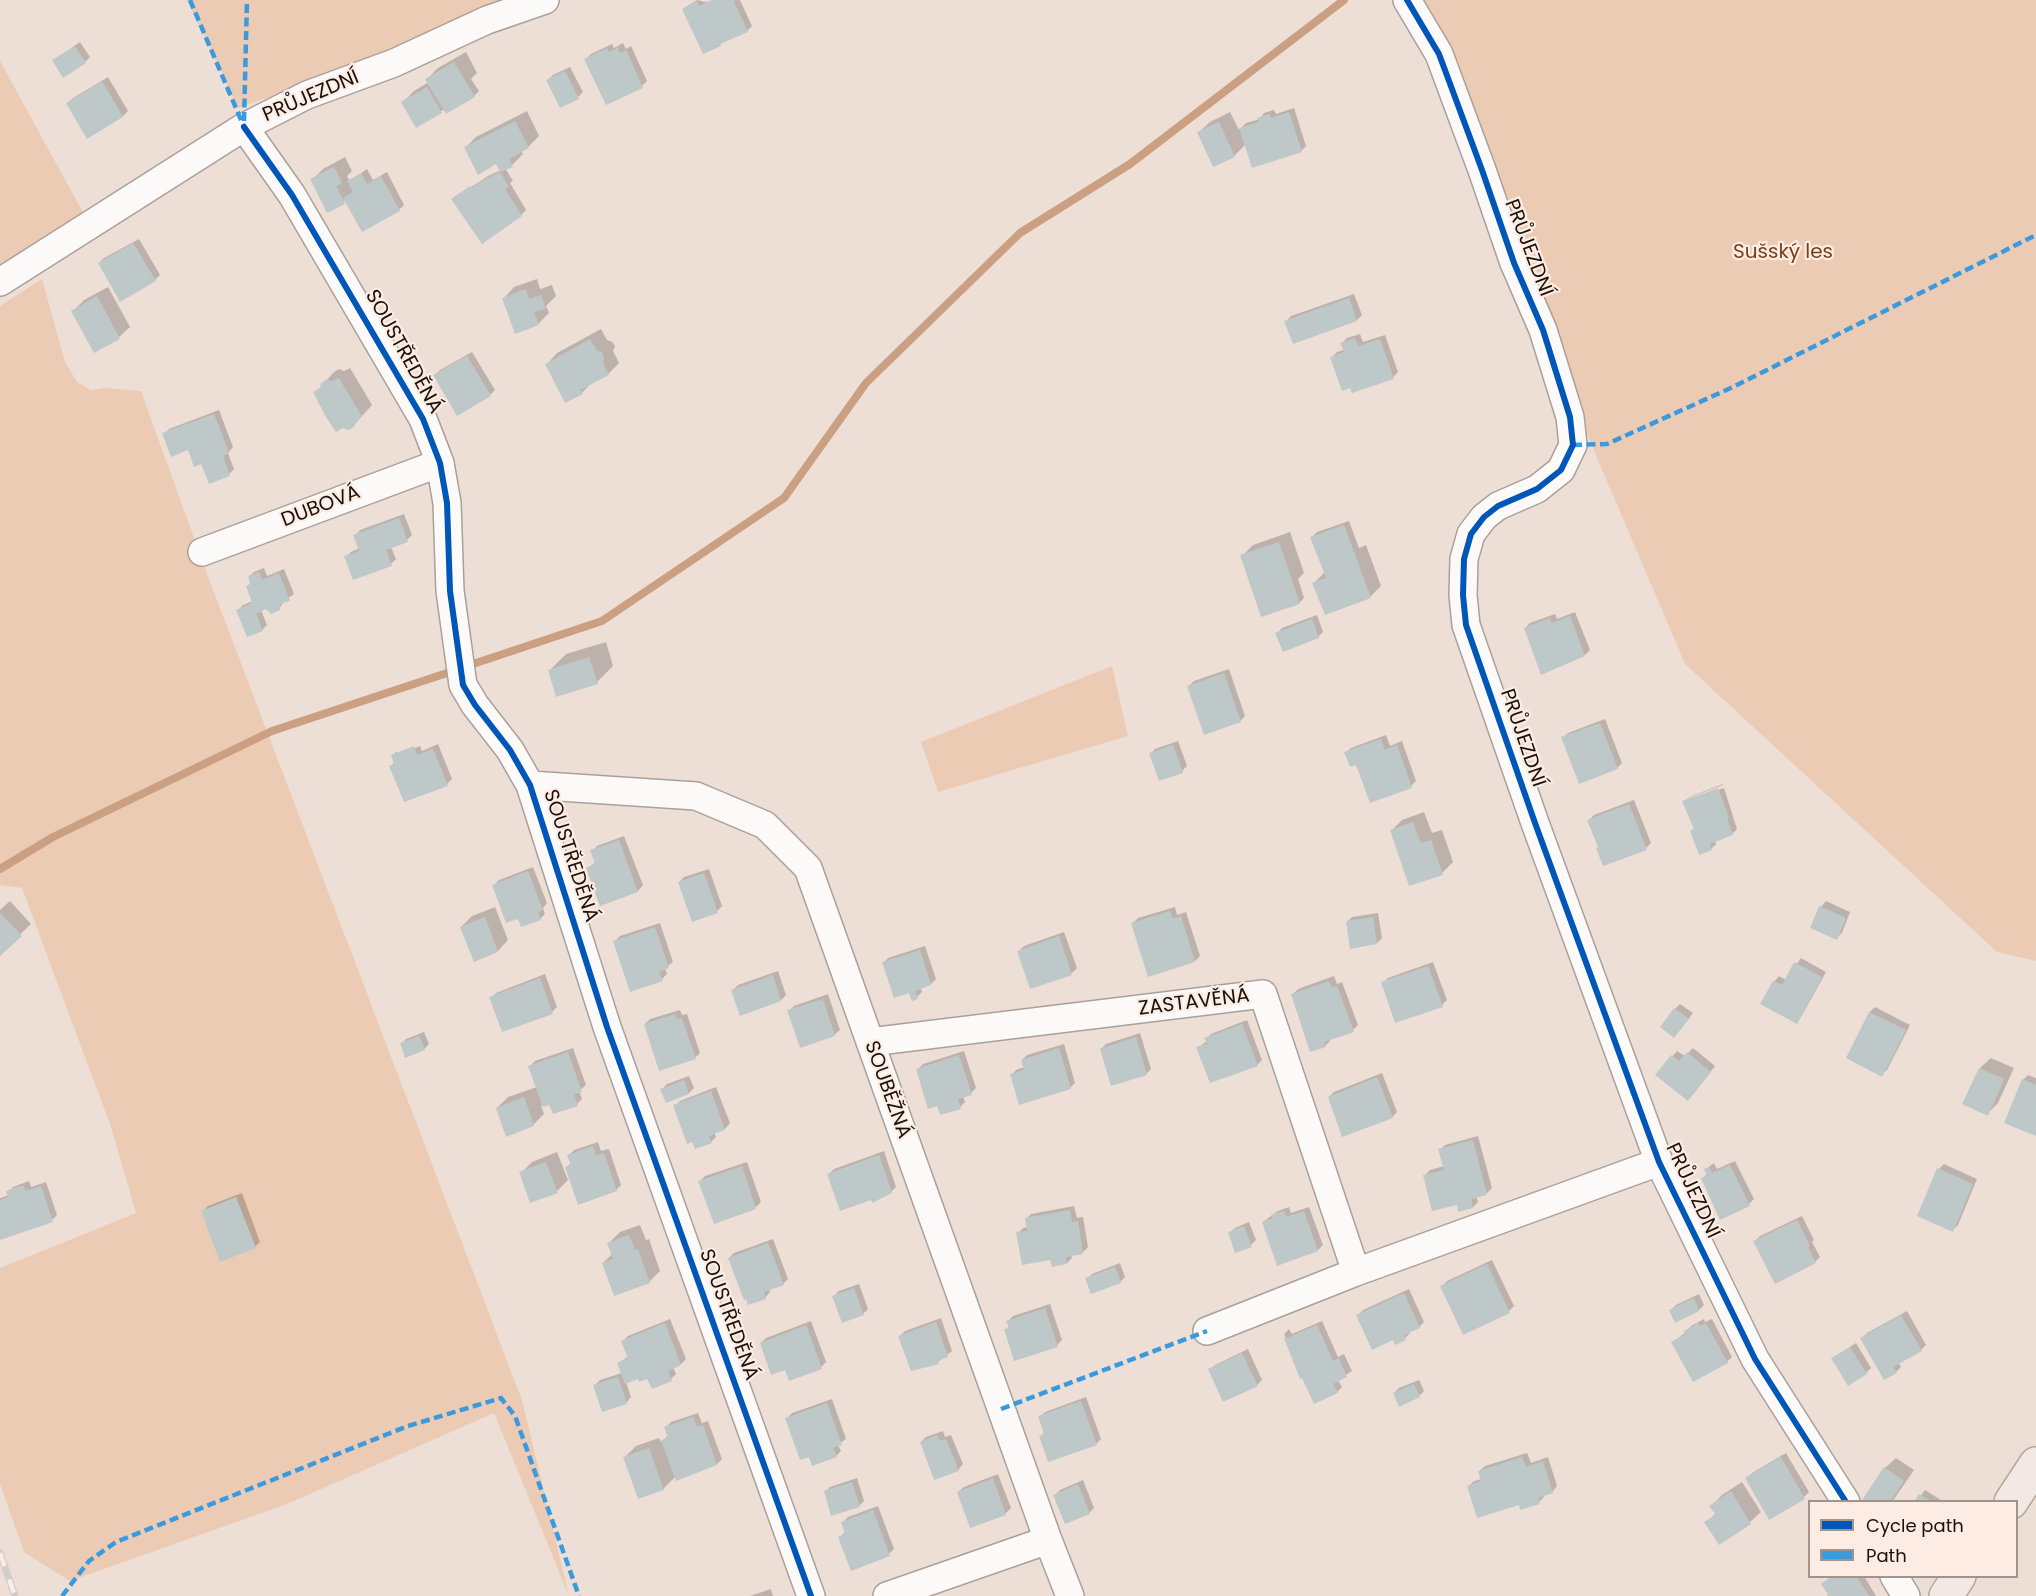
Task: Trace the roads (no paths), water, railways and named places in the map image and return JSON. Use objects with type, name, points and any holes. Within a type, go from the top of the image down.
[{"type":"main road","points":[[2012,1500],[2036,1464]]},
{"type":"main road","points":[[1946,1596],[1958,1578]]},
{"type":"street","name":"PRŮJEZDNÍ","points":[[0,282],[244,127],[307,94],[394,63],[487,20],[545,0]]},
{"type":"street","name":"PRŮJEZDNÍ","points":[[1407,0],[1439,54],[1514,263],[1543,330],[1570,417],[1573,445],[1561,470],[1537,489],[1498,506],[1484,517],[1471,534],[1464,560],[1462,595],[1466,625],[1535,823],[1659,1162],[1755,1359],[1845,1500]]},
{"type":"street","name":"SOUSTŘEDĚNÁ","points":[[244,127],[292,195],[345,284],[423,419],[440,463],[447,504],[450,591],[463,685],[475,705],[510,750],[530,785],[607,1027],[811,1596]]},
{"type":"street","name":"DUBOVÁ","points":[[202,552],[440,463]]},
{"type":"street","name":"SOUBĚŽNÁ","points":[[530,785],[696,796],[765,825],[808,868],[1070,1596]]},
{"type":"street","name":"ZASTAVĚNÁ","points":[[870,1042],[1263,994],[1356,1272]]},
{"type":"street","points":[[1207,1331],[1356,1272],[1659,1162]]},
{"type":"street","points":[[887,1596],[1048,1540]]},
{"type":"street","points":[[1894,1578],[1906,1596]]},
{"type":"waterway","points":[[473,664],[602,621],[784,498],[866,383],[1020,233],[1130,164],[1344,0]]},
{"type":"waterway","points":[[0,869],[53,837],[272,731],[447,673]]},
{"type":"railway","points":[[0,1553],[15,1596]]},
{"type":"park label","name":"Sušský les","points":[[1783,253]]}]
